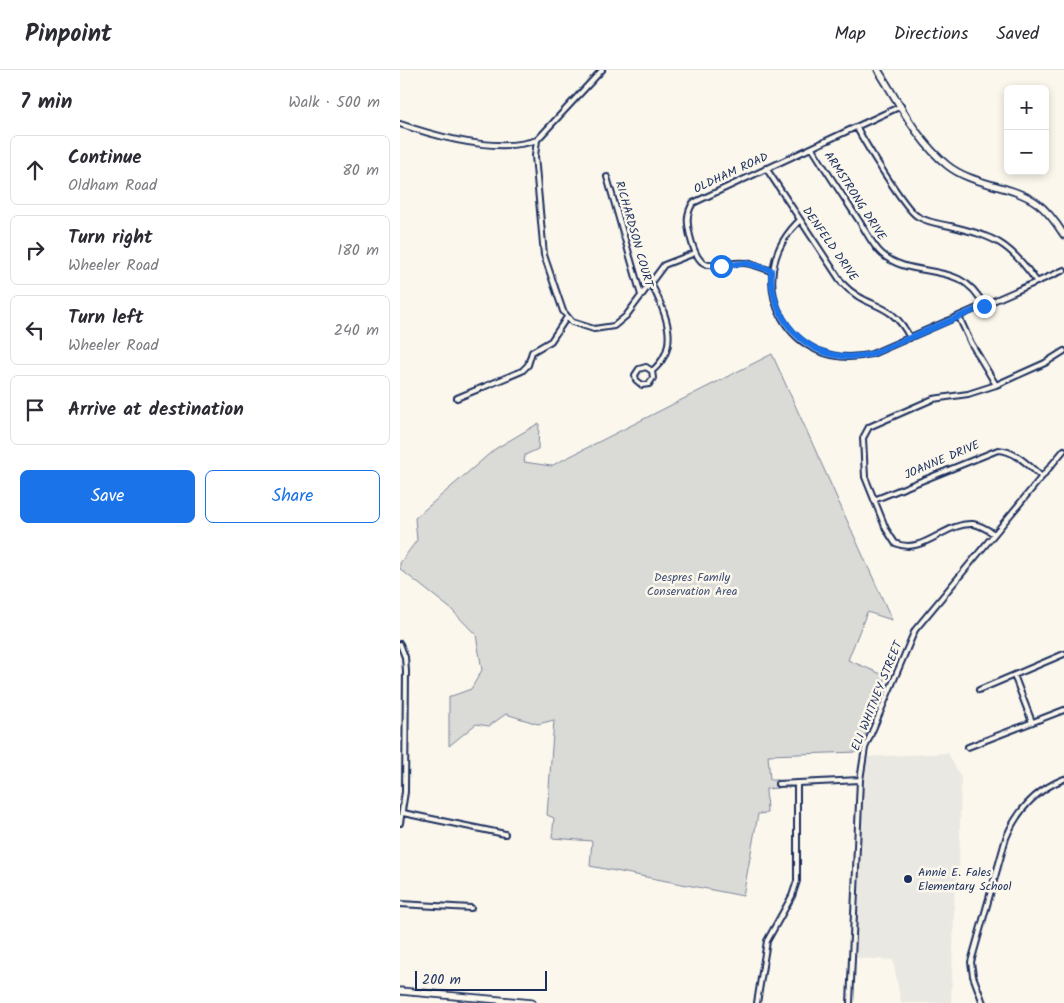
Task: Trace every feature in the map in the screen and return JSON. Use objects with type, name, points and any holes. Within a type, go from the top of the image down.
[{"type":"street","points":[[400,124],[450,138],[486,144],[518,145],[537,140],[602,70]]},
{"type":"street","points":[[878,70],[926,143],[946,165],[967,177],[1028,198],[1044,209],[1064,235]]},
{"type":"street","name":"OLDHAM ROAD","points":[[695,253],[687,220],[693,203],[901,106]]},
{"type":"street","points":[[857,128],[912,212],[928,221],[994,238],[1013,252],[1037,282]]},
{"type":"street","points":[[537,140],[535,156],[544,255],[555,291],[567,317],[586,328],[608,328],[626,316],[664,265],[695,253],[709,265],[721,266],[746,263],[771,270]]},
{"type":"street","name":"ARMSTRONG DRIVE","points":[[812,148],[870,238],[884,255],[897,262],[964,281],[975,289],[984,306]]},
{"type":"street","name":"DENFELD DRIVE","points":[[766,168],[847,288],[858,297],[892,312],[898,318],[910,338]]},
{"type":"street","name":"RICHARDSON COURT","points":[[607,177],[641,296]]},
{"type":"street","points":[[800,220],[784,238],[774,259],[771,270],[773,292],[783,320],[803,342],[819,351],[836,356],[855,357],[872,354],[1064,270]]},
{"type":"street","points":[[1058,227],[1064,222]]},
{"type":"street","points":[[651,282],[664,312],[670,337],[666,356],[652,372]]},
{"type":"street","points":[[456,398],[522,371],[528,365],[532,352],[551,341],[567,317]]},
{"type":"street","points":[[959,317],[971,343],[996,385]]},
{"type":"street","points":[[994,534],[979,525],[968,524],[912,546],[905,546],[890,538],[868,487],[864,470],[863,438],[869,427],[933,399],[968,394],[996,385],[1045,364],[1064,351]]},
{"type":"street","points":[[646,367],[652,372],[653,378],[649,384],[642,385],[636,380],[636,373],[639,369],[646,367]]},
{"type":"street","name":"JOANNE DRIVE","points":[[874,500],[998,450],[1005,450],[1019,457],[1042,477]]},
{"type":"street","name":"ELI WHITNEY STREET","points":[[850,1003],[860,780],[867,743],[915,630],[1064,450]]},
{"type":"street","points":[[400,644],[406,664],[406,792],[400,823]]},
{"type":"street","points":[[979,690],[1064,654]]},
{"type":"street","points":[[1014,675],[1032,722]]},
{"type":"street","points":[[968,748],[1064,710]]},
{"type":"street","points":[[983,1003],[972,976],[970,962],[1006,838],[1014,820],[1024,807],[1040,792],[1064,779]]},
{"type":"street","points":[[778,784],[860,780]]},
{"type":"street","points":[[757,1003],[767,941],[792,896],[797,881],[797,783]]},
{"type":"street","points":[[403,813],[505,834]]},
{"type":"street","points":[[400,904],[471,908]]},
{"type":"street","points":[[400,991],[532,1003]]},
{"type":"shaded area","name":"Annie E. Fales Elementary School","points":[[948,753],[961,778],[959,874],[955,884],[951,1003],[901,1003],[893,960],[855,958],[863,779],[866,757]]},
{"type":"green space","name":"Despres Family Conservation Area","points":[[772,354],[892,620],[867,612],[848,660],[886,676],[859,752],[768,755],[770,780],[778,780],[778,788],[766,789],[767,813],[758,814],[743,896],[590,866],[592,841],[552,838],[554,818],[547,815],[554,720],[538,724],[506,714],[489,726],[476,724],[449,746],[449,697],[471,689],[482,670],[476,635],[451,609],[400,569],[400,563],[417,540],[415,518],[495,449],[539,423],[538,449],[525,455],[524,462],[551,466]]},
{"type":"place","name":"Annie E. Fales Elementary School","points":[[908,879]]},
{"type":"route","points":[[721,266],[746,263],[771,270],[773,292],[779,312],[789,328],[810,347],[836,356],[855,357],[872,354],[984,306]]}]
